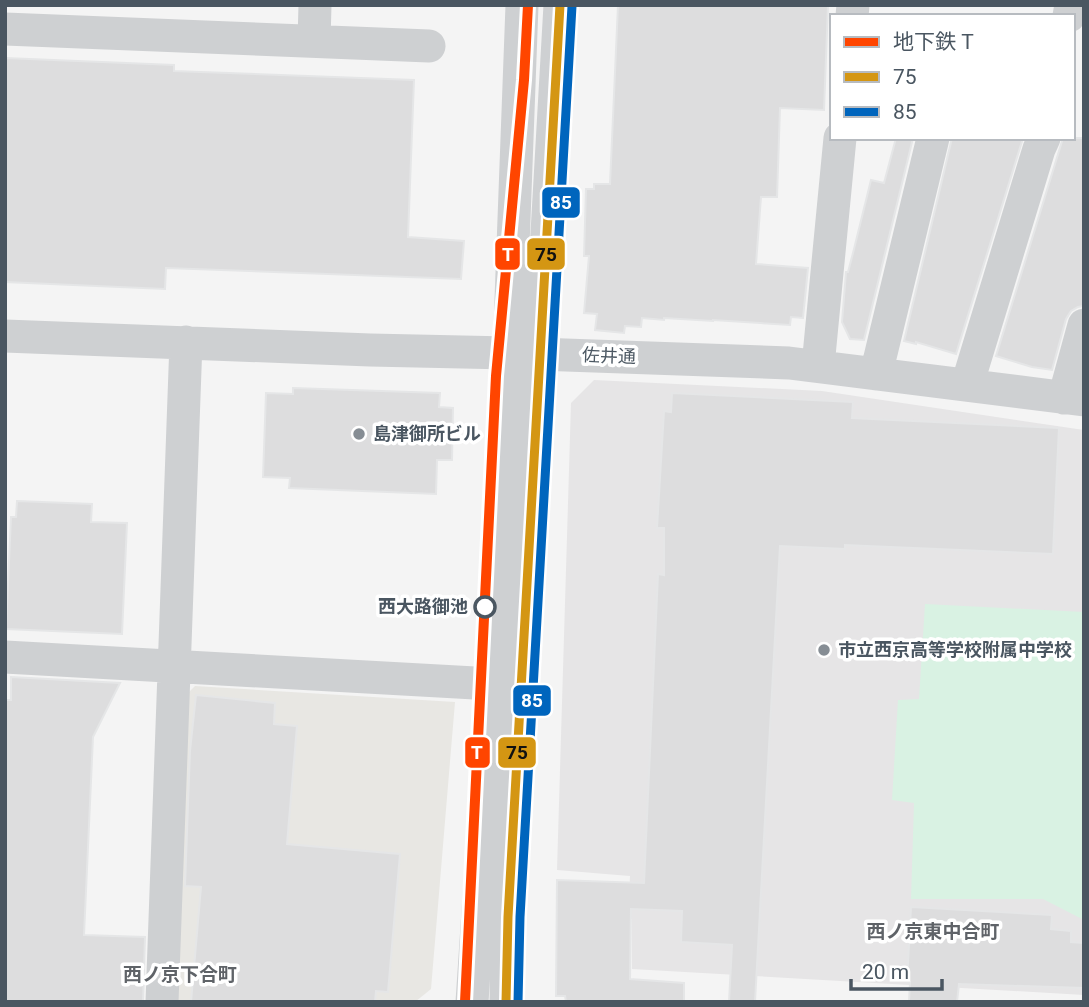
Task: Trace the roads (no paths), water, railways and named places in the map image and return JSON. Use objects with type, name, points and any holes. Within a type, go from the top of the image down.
[{"type":"street","points":[[314,41],[315,5]]},
{"type":"street","points":[[506,1002],[525,353],[522,5]]},
{"type":"street","points":[[472,1002],[493,684],[560,5]]},
{"type":"street","points":[[5,29],[429,46]]},
{"type":"street","points":[[818,366],[840,140]]},
{"type":"street","points":[[876,374],[933,140]]},
{"type":"street","points":[[967,386],[1043,140]]},
{"type":"street","points":[[1074,399],[1084,325]]},
{"type":"street","name":"佐井通","points":[[5,336],[370,351],[525,353],[789,363],[1074,399]]},
{"type":"street","points":[[162,1002],[186,342]]},
{"type":"street","points":[[5,657],[493,684]]},
{"type":"metro line","name":"T","points":[[465,1002],[496,376],[524,80],[528,5]]},
{"type":"place","name":"島津御所ビル","points":[[359,434]]},
{"type":"place","name":"西大路御池","points":[[485,607]]},
{"type":"place","name":"市立西京高等学校附属中学校","points":[[824,650]]},
{"type":"district","name":"西ノ京東中合町","points":[[933,931]]},
{"type":"district","name":"西ノ京下合町","points":[[180,974]]}]
